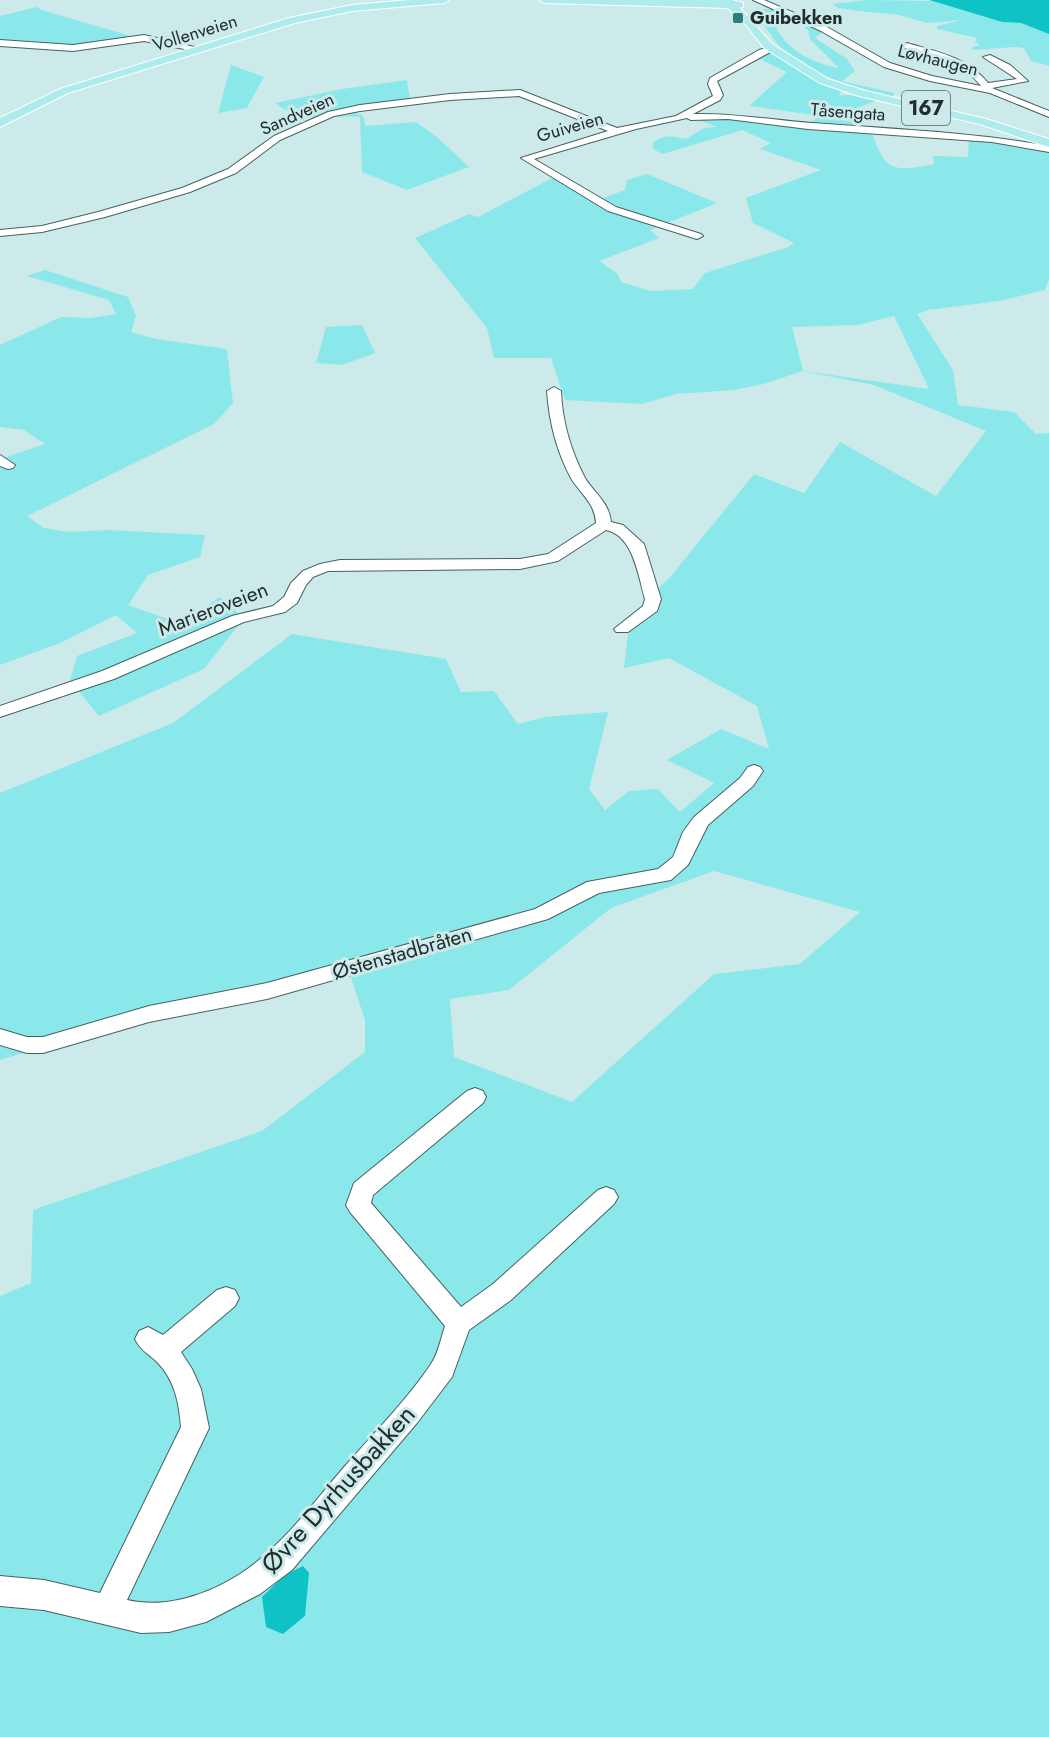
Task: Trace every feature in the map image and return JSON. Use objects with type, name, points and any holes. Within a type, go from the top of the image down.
[{"type":"main road","name":"Vollenveien","points":[[0,123],[59,93],[285,22],[338,10],[444,0]]},
{"type":"main road","points":[[544,0],[733,2]]},
{"type":"main road","name":"167","points":[[733,2],[761,39],[816,78],[846,89],[982,121],[1049,143]]},
{"type":"street","name":"Løvhaugen","points":[[757,0],[824,29],[887,65],[930,78],[984,87],[1049,114]]},
{"type":"street","points":[[0,43],[73,48],[144,38],[199,49]]},
{"type":"street","points":[[907,46],[958,60],[974,70],[984,87],[1024,81],[1007,67],[987,57]]},
{"type":"street","name":"Guiveien","points":[[697,236],[612,209],[527,160],[530,156],[616,131],[679,118],[717,98],[718,95],[712,84],[713,80],[762,52],[772,49]]},
{"type":"street","name":"Sandveien","points":[[0,233],[42,229],[101,215],[186,190],[232,171],[276,138],[332,114],[360,108],[450,97],[520,93],[616,131]]},
{"type":"street","name":"Tåsengata","points":[[679,118],[728,116],[808,126],[992,138],[1049,149]]},
{"type":"street","points":[[554,391],[555,419],[579,479],[600,503],[604,525],[618,528],[636,544],[654,599],[651,608],[644,615],[622,629]]},
{"type":"street","name":"Marieroveien","points":[[0,712],[108,675],[232,621],[279,609],[288,603],[298,583],[308,574],[325,567],[541,562],[553,558],[604,525]]},
{"type":"street","name":"Østenstadbråten","points":[[0,1037],[27,1045],[43,1045],[149,1014],[267,991],[541,914],[594,887],[664,875],[681,861],[693,832],[701,821],[747,782],[754,771]]},
{"type":"street","points":[[475,1097],[362,1190],[358,1205],[459,1323],[502,1292],[606,1197]]},
{"type":"street","points":[[107,1610],[195,1428],[194,1402],[184,1376],[157,1345],[226,1298]]},
{"type":"street","name":"Øvre Dyrhusbakken","points":[[0,1591],[44,1595],[141,1618],[169,1617],[206,1606],[250,1584],[282,1560],[408,1414],[443,1370],[459,1323]]},
{"type":"shaded area","points":[[866,0],[931,1],[1002,22],[1021,23],[1049,34],[1049,66],[1031,61],[1024,48],[972,50],[972,47],[980,45],[975,42],[977,38],[937,29],[937,26],[961,20],[927,23],[899,15],[838,8],[833,4]]},
{"type":"shaded area","points":[[929,0],[1049,0],[1049,34],[1021,23],[1002,22]]},
{"type":"shaded area","points":[[36,7],[134,37],[85,46],[0,41],[0,16]]},
{"type":"shaded area","points":[[752,9],[774,9],[824,31],[815,38],[847,59],[855,71],[842,81],[894,93],[893,97],[861,90],[820,74],[780,47]],"holes":[[[784,18],[797,22],[808,30],[810,39],[839,68],[828,66],[799,53],[783,39],[773,20]]]},
{"type":"shaded area","points":[[769,50],[808,76],[842,90],[839,95],[864,96],[879,100],[859,107],[852,128],[871,130],[881,154],[892,166],[908,168],[934,164],[933,156],[968,157],[969,138],[1049,151],[1049,279],[1045,290],[999,301],[928,310],[917,314],[953,370],[958,405],[1014,412],[1036,434],[1049,433],[1049,1737],[0,1737],[0,1296],[31,1283],[33,1210],[262,1131],[365,1052],[365,1020],[350,975],[170,1010],[0,1060],[0,793],[173,723],[292,634],[446,659],[461,692],[494,691],[518,724],[545,717],[608,712],[589,789],[605,810],[629,791],[658,789],[680,812],[714,783],[667,760],[721,729],[769,749],[757,706],[669,658],[624,668],[630,617],[671,576],[754,474],[804,493],[840,442],[936,496],[986,431],[874,385],[802,371],[764,384],[734,390],[676,394],[642,404],[565,400],[551,358],[494,358],[487,328],[415,238],[469,214],[478,217],[554,177],[598,200],[625,190],[627,180],[647,174],[717,203],[650,230],[659,238],[599,261],[618,274],[621,282],[650,291],[693,289],[705,273],[788,247],[794,243],[753,223],[746,198],[821,170],[760,149],[771,143],[742,130],[663,154],[653,149],[653,143],[661,138],[686,139],[704,128],[717,127],[691,117],[730,117],[805,125],[821,116],[749,106],[787,72],[756,57]],"holes":[[[894,316],[929,389],[803,371],[792,327],[858,325]],[[714,871],[860,912],[800,964],[714,974],[572,1102],[454,1057],[450,999],[509,990],[611,908]]]},
{"type":"shaded area","points":[[231,65],[264,77],[247,108],[218,113]]},
{"type":"shaded area","points":[[407,80],[410,101],[349,110],[363,116],[366,126],[416,122],[438,138],[469,167],[407,190],[362,172],[360,117],[307,117],[297,115],[275,103],[342,89]]},
{"type":"shaded area","points":[[45,270],[128,297],[136,316],[131,332],[156,339],[227,349],[233,403],[214,424],[27,516],[44,528],[69,532],[108,530],[205,535],[200,557],[148,575],[128,605],[179,623],[220,597],[244,618],[204,669],[99,716],[70,680],[77,656],[137,633],[116,615],[60,643],[0,665],[0,459],[45,444],[24,430],[0,427],[0,345],[61,317],[90,318],[116,314],[109,300],[27,276]]},
{"type":"shaded area","points":[[362,325],[375,353],[342,365],[316,363],[326,327]]},
{"type":"shaded area","points":[[303,1566],[309,1573],[305,1616],[283,1634],[266,1627],[262,1597],[285,1575]]},
{"type":"place","name":"Guibekken","points":[[738,18]]}]
